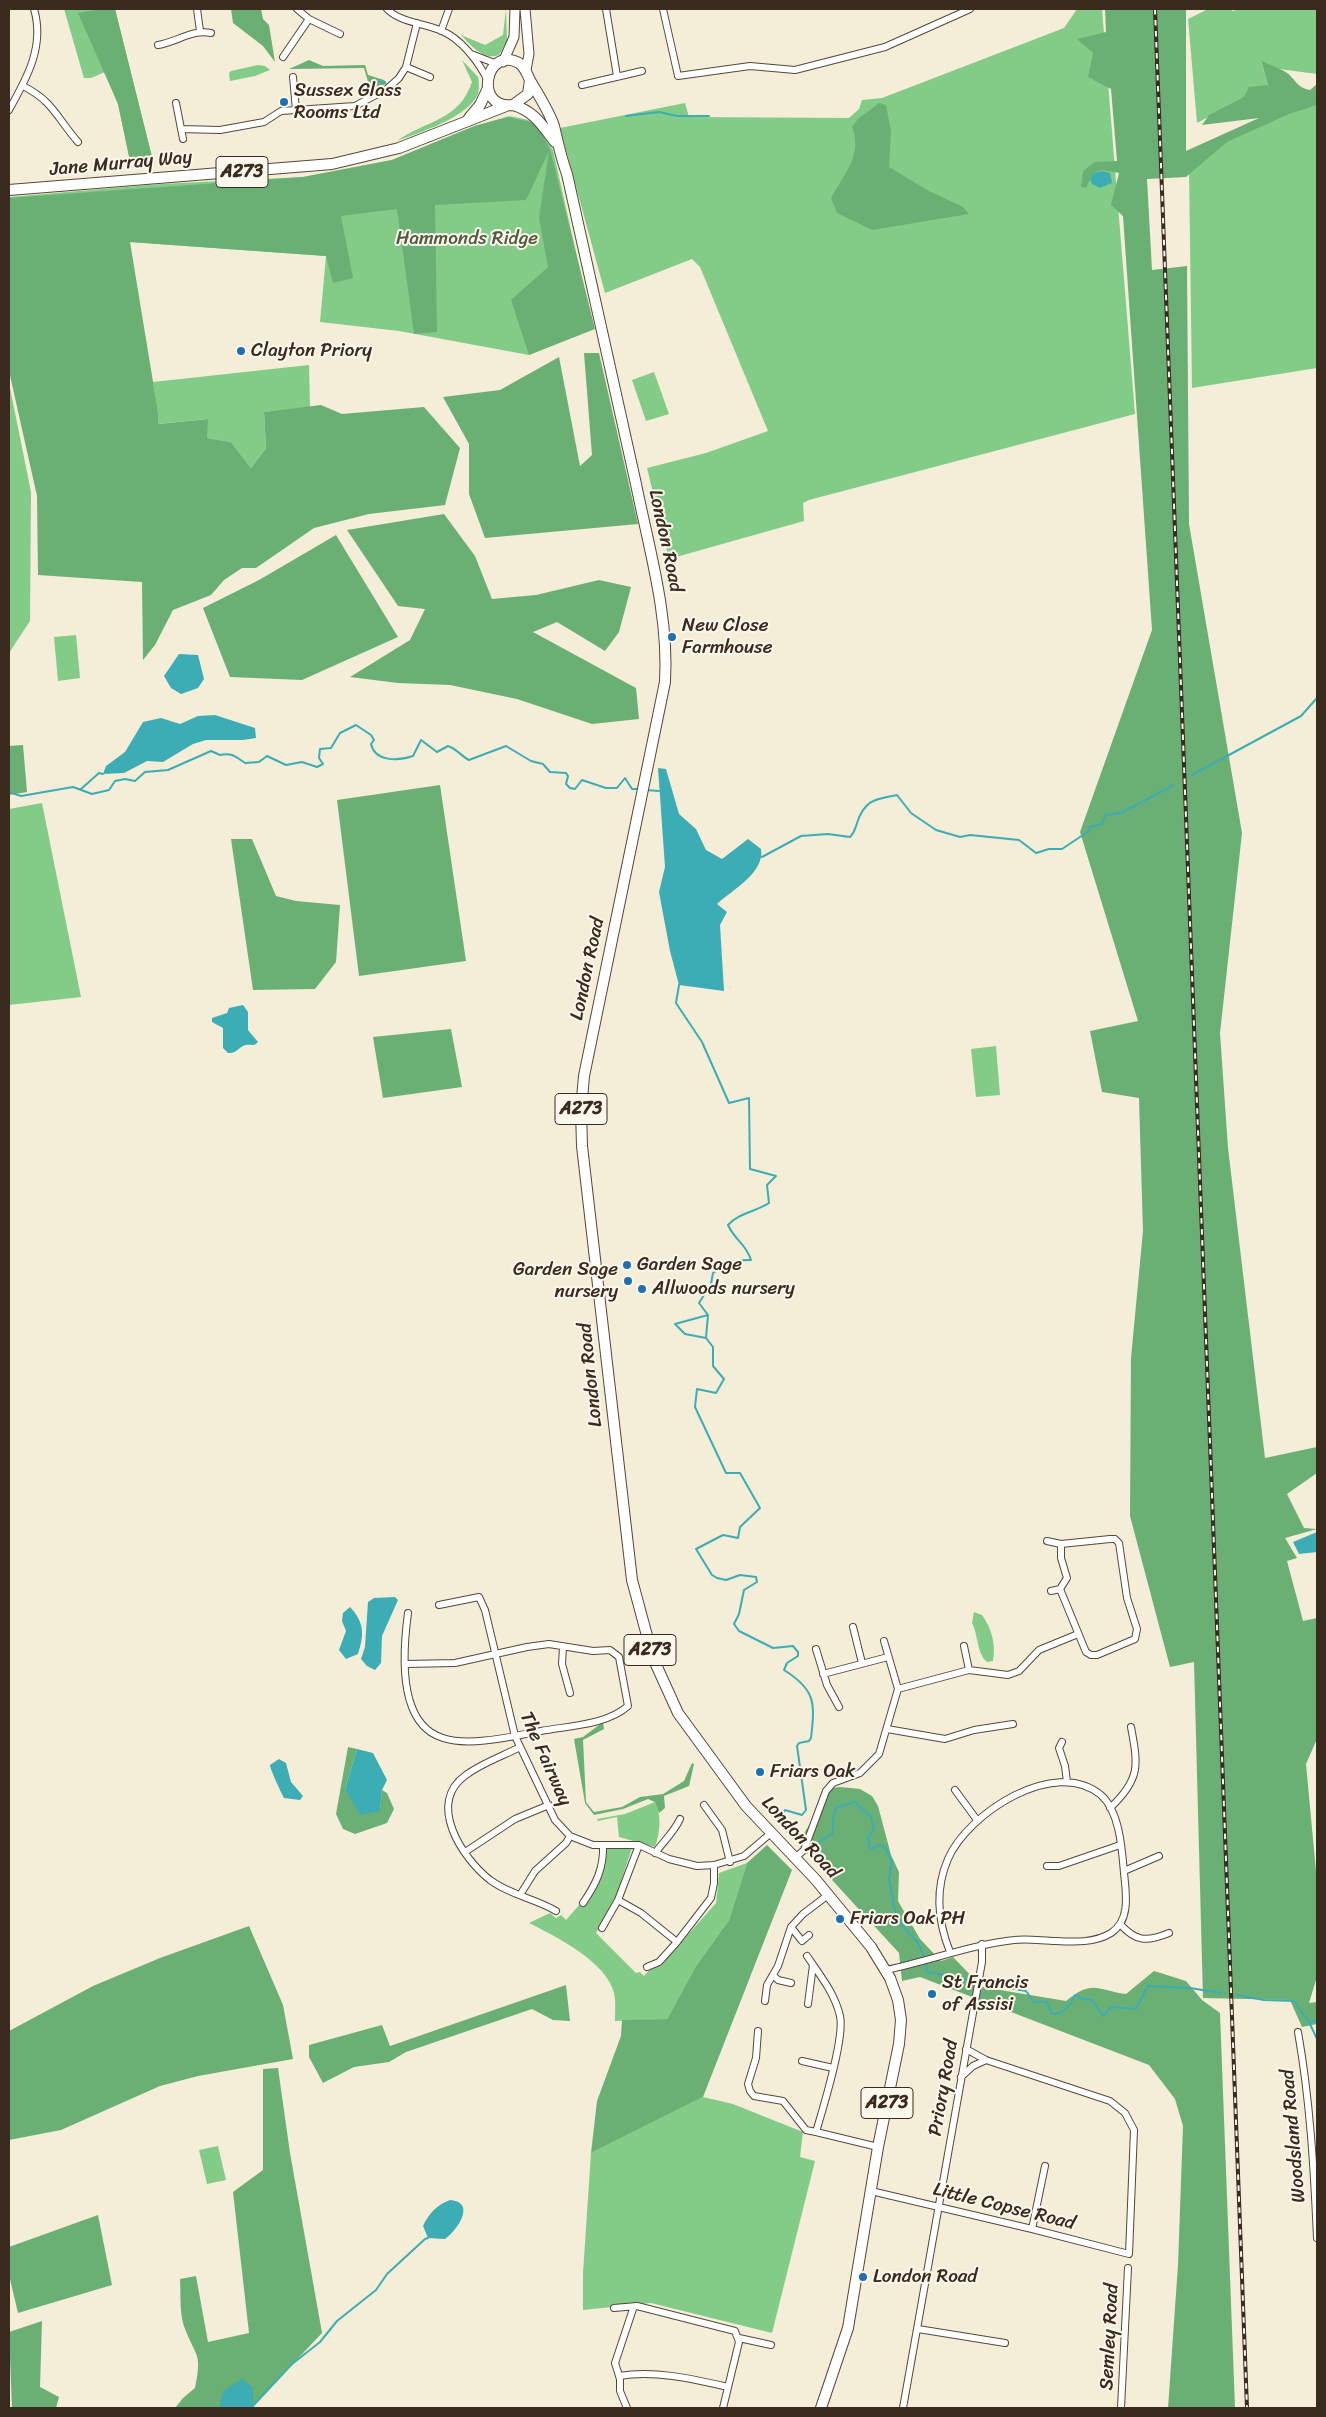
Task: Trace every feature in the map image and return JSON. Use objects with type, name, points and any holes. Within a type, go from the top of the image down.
[{"type":"main road","points":[[468,119],[480,105],[490,72],[500,63],[514,37],[520,9]]},
{"type":"main road","points":[[520,9],[529,54],[528,75]]},
{"type":"main road","points":[[500,63],[516,62],[528,75]]},
{"type":"main road","name":"A273","points":[[510,105],[528,94],[528,75]]},
{"type":"main road","name":"London Road","points":[[528,75],[554,126],[557,145],[567,174],[632,466],[666,640],[665,682],[584,1076],[581,1110],[588,1200],[631,1570],[640,1614],[653,1658],[678,1713],[746,1806],[828,1895],[871,1947],[886,1970],[898,2000],[900,2020],[898,2044],[878,2146],[848,2328],[821,2408]]},
{"type":"main road","name":"London Road","points":[[487,83],[495,100],[526,108],[534,114],[557,145]]},
{"type":"main road","name":"Jane Murray Way","points":[[9,190],[332,164],[399,148],[468,119],[510,105]]},
{"type":"street","points":[[9,110],[32,64],[38,44],[38,27],[34,9]]},
{"type":"street","points":[[197,9],[200,31]]},
{"type":"street","points":[[297,9],[309,19],[340,34]]},
{"type":"street","points":[[387,9],[393,14],[416,24],[452,36],[470,54],[487,83]]},
{"type":"street","points":[[441,31],[449,9]]},
{"type":"street","points":[[606,9],[617,76]]},
{"type":"street","points":[[663,9],[678,76],[750,66],[795,70],[885,47],[970,9]]},
{"type":"street","points":[[283,57],[309,19]]},
{"type":"street","points":[[180,129],[194,128],[212,131],[255,125],[264,122],[281,111],[355,106],[387,89],[399,78],[406,67],[416,24]]},
{"type":"street","points":[[158,44],[170,43],[200,31],[211,33]]},
{"type":"street","points":[[470,54],[500,63]]},
{"type":"street","points":[[406,67],[430,77]]},
{"type":"street","points":[[582,85],[642,71]]},
{"type":"street","points":[[293,77],[296,110]]},
{"type":"street","points":[[22,86],[40,94],[49,102],[64,126],[78,142]]},
{"type":"street","points":[[176,103],[182,139]]},
{"type":"street","points":[[1047,1541],[1061,1544],[1115,1539],[1119,1543],[1127,1598],[1137,1629],[1135,1639],[1097,1655],[1091,1655],[1086,1652],[1060,1589]]},
{"type":"street","points":[[1051,1591],[1060,1589],[1066,1578],[1061,1558],[1061,1544]]},
{"type":"street","name":"The Fairway","points":[[439,1605],[479,1597],[484,1610],[515,1736],[555,1820],[570,1836],[584,1844],[639,1845],[669,1859],[697,1866],[730,1862],[744,1856],[771,1832]]},
{"type":"street","points":[[406,1664],[455,1663],[495,1653],[549,1644],[593,1651],[610,1650],[619,1658],[628,1706],[621,1713],[591,1722],[515,1736],[462,1741],[444,1739],[432,1734],[413,1712],[406,1681],[404,1646],[408,1613]]},
{"type":"street","points":[[853,1627],[862,1663]]},
{"type":"street","points":[[898,1689],[969,1670],[1008,1676],[1019,1671],[1039,1650],[1078,1634]]},
{"type":"street","points":[[795,1858],[806,1846],[826,1792],[833,1783],[860,1773],[879,1754],[898,1689],[884,1640]]},
{"type":"street","points":[[964,1646],[969,1670]]},
{"type":"street","points":[[563,1647],[562,1664],[570,1693]]},
{"type":"street","points":[[816,1649],[823,1674],[839,1707]]},
{"type":"street","points":[[823,1674],[888,1656]]},
{"type":"street","points":[[887,1729],[945,1738],[974,1730],[1013,1724]]},
{"type":"street","points":[[1110,1808],[1126,1792],[1136,1774],[1136,1753],[1131,1727]]},
{"type":"street","points":[[1062,1742],[1059,1748],[1065,1766],[1067,1782]]},
{"type":"street","points":[[520,1747],[465,1775],[449,1799],[448,1818],[455,1837],[465,1852],[491,1881],[556,1911]]},
{"type":"street","points":[[886,1970],[982,1944],[1016,1939],[1073,1942],[1094,1940],[1111,1933],[1120,1924],[1127,1898],[1118,1827],[1110,1808],[1101,1795],[1082,1784],[1067,1782],[1036,1787],[1006,1800],[978,1820],[960,1837],[947,1861],[941,1882],[941,1922],[950,1952]]},
{"type":"street","points":[[955,1790],[978,1820]]},
{"type":"street","points":[[465,1852],[515,1819],[549,1805]]},
{"type":"street","points":[[704,1805],[722,1830],[730,1862]]},
{"type":"street","points":[[655,1853],[667,1837],[674,1832],[680,1819]]},
{"type":"street","points":[[520,1895],[535,1871],[566,1843],[570,1836]]},
{"type":"street","points":[[583,1902],[597,1882],[603,1862],[603,1845]]},
{"type":"street","points":[[602,1928],[618,1900],[639,1845]]},
{"type":"street","points":[[1046,1866],[1058,1866],[1120,1845]]},
{"type":"street","points":[[1124,1870],[1158,1856]]},
{"type":"street","points":[[647,1967],[659,1962],[711,1898],[714,1883],[714,1865]]},
{"type":"street","points":[[764,2001],[767,1984],[773,1976],[791,1927],[803,1914],[828,1895]]},
{"type":"street","points":[[618,1900],[641,1913],[677,1942]]},
{"type":"street","points":[[1120,1924],[1130,1936],[1144,1940],[1169,1933]]},
{"type":"street","points":[[791,1927],[802,1941],[809,1935]]},
{"type":"street","name":"Priory Road","points":[[903,2408],[960,2077],[982,1962],[982,1944]]},
{"type":"street","points":[[807,1956],[832,1994],[841,2019],[833,2068],[816,2132]]},
{"type":"street","points":[[808,2004],[813,1965]]},
{"type":"street","points":[[773,1976],[778,1980],[791,1983]]},
{"type":"street","points":[[758,2031],[756,2058],[748,2084],[754,2096],[783,2101],[806,2130],[878,2146]]},
{"type":"street","name":"Woodsland Road","points":[[1298,2032],[1305,2067],[1315,2145],[1317,2238]]},
{"type":"street","points":[[966,2049],[986,2060]]},
{"type":"street","points":[[960,2077],[973,2066],[986,2060]]},
{"type":"street","name":"Little Copse Road","points":[[871,2191],[1129,2254],[1134,2130],[1125,2113],[1110,2100],[986,2060]]},
{"type":"street","points":[[802,2061],[833,2068]]},
{"type":"street","points":[[1032,2229],[1045,2166]]},
{"type":"street","name":"Semley Road","points":[[1121,2408],[1128,2268]]},
{"type":"street","points":[[627,2408],[620,2392],[619,2376],[615,2363],[616,2354],[634,2306]]},
{"type":"street","points":[[614,2308],[634,2306],[735,2331],[739,2338],[723,2408]]},
{"type":"street","points":[[918,2329],[1005,2343]]},
{"type":"street","points":[[739,2338],[771,2345]]},
{"type":"street","points":[[619,2376],[647,2374],[690,2378],[728,2388]]},
{"type":"green space","points":[[64,9],[115,9],[153,161],[146,165],[136,165],[130,161],[118,104],[105,72],[91,78],[84,78]]},
{"type":"green space","points":[[100,9],[115,9],[153,161],[143,165],[138,166],[130,161],[118,104],[78,13]]},
{"type":"green space","points":[[231,9],[261,9],[263,19],[269,25],[275,62],[263,46],[233,23]]},
{"type":"green space","points":[[506,9],[507,41],[499,55],[488,56],[483,54],[461,35],[485,45],[503,35]]},
{"type":"green space","points":[[1077,9],[1102,9],[1135,414],[809,500],[803,503],[804,521],[669,559],[647,468],[706,453],[768,431],[700,267],[692,259],[605,293],[560,128],[685,103],[689,117],[849,118],[859,109],[862,100],[882,98],[1064,28]]},
{"type":"green space","points":[[1105,9],[1186,9],[1186,151],[1259,118],[1202,125],[1209,115],[1244,97],[1249,87],[1268,85],[1261,61],[1284,71],[1305,89],[1310,90],[1317,84],[1317,105],[1289,114],[1227,142],[1186,177],[1147,179],[1152,270],[1187,266],[1189,524],[1242,833],[1220,1033],[1228,1148],[1265,1458],[1317,1447],[1317,1473],[1287,1494],[1304,1528],[1317,1529],[1285,1538],[1297,1558],[1287,1561],[1303,1621],[1317,1618],[1317,1739],[1306,1764],[1317,1882],[1317,1977],[1309,2003],[1317,2002],[1317,2024],[1302,2027],[1290,2000],[1203,1998],[1194,1662],[1170,1667],[1130,1516],[1131,1358],[1143,1231],[1139,1098],[1102,1092],[1090,1031],[1138,1021],[1080,832],[1152,630],[1123,216],[1111,205],[1119,173],[1102,170],[1093,173],[1086,188],[1081,187],[1083,171],[1095,162],[1117,161],[1111,89],[1088,77],[1093,53],[1077,39],[1106,32]]},
{"type":"green space","points":[[1208,9],[1230,9],[1233,11],[1239,9],[1317,9],[1317,74],[1279,69],[1261,62],[1268,85],[1197,123],[1188,19]]},
{"type":"green space","points":[[309,60],[323,66],[365,65],[368,75],[384,80],[387,84],[376,87],[374,92],[369,85],[364,68],[289,69]]},
{"type":"green space","points":[[462,60],[478,77],[478,94],[471,104],[441,124],[397,141],[440,118],[459,105],[472,82]]},
{"type":"green space","points":[[258,65],[265,66],[270,70],[255,76],[230,81],[229,73],[231,71]]},
{"type":"green space","points":[[1317,99],[1317,368],[1192,388],[1189,169],[1224,139]]},
{"type":"green space","points":[[879,103],[886,105],[891,131],[889,167],[929,191],[963,207],[969,214],[872,230],[837,213],[831,198],[851,164],[854,155],[855,137],[852,127],[858,119]]},
{"type":"green space","name":"Hammonds Ridge","points":[[510,116],[534,123],[553,150],[593,328],[529,355],[399,331],[320,322],[326,256],[130,242],[9,222],[9,197],[161,184],[303,177],[392,160],[474,126]]},
{"type":"green space","points":[[508,117],[536,123],[550,149],[595,329],[529,355],[511,300],[548,267],[539,218],[549,151],[526,200],[435,205],[437,332],[414,334],[397,209],[341,216],[353,278],[333,283],[326,256],[130,242],[158,412],[158,424],[208,419],[207,438],[231,442],[251,468],[266,448],[264,412],[321,405],[342,414],[424,407],[460,448],[445,505],[369,514],[314,528],[256,568],[242,568],[224,580],[211,595],[173,610],[155,645],[143,660],[142,582],[38,575],[37,496],[9,371],[9,198],[303,177],[392,160],[475,126]]},
{"type":"green space","points":[[584,353],[599,353],[638,524],[485,538],[469,494],[469,444],[443,397],[500,390],[559,357],[580,466],[592,455]]},
{"type":"green space","points":[[309,365],[310,407],[264,412],[266,448],[251,468],[231,442],[207,438],[207,419],[157,424],[158,412],[153,382]]},
{"type":"green space","points":[[654,372],[669,414],[646,421],[632,380]]},
{"type":"green space","points":[[9,383],[31,492],[30,621],[9,653]]},
{"type":"green space","points":[[444,514],[475,556],[492,599],[536,595],[599,580],[631,587],[619,632],[605,651],[557,622],[533,632],[636,688],[639,719],[592,724],[517,699],[450,685],[398,683],[350,677],[410,640],[425,609],[398,606],[347,530]]},
{"type":"green space","points":[[336,535],[398,637],[302,680],[230,677],[203,608],[259,580]]},
{"type":"green space","points":[[76,635],[80,678],[58,681],[54,637]]},
{"type":"green space","points":[[23,745],[27,792],[9,795],[9,746]]},
{"type":"green space","points":[[440,785],[466,961],[359,976],[337,800]]},
{"type":"green space","points":[[42,803],[81,997],[9,1005],[9,809]]},
{"type":"green space","points":[[231,839],[252,839],[276,896],[296,901],[340,905],[336,962],[315,989],[253,990]]},
{"type":"green space","points":[[451,1029],[462,1087],[383,1098],[373,1037]]},
{"type":"green space","points":[[996,1046],[1000,1095],[976,1097],[971,1049]]},
{"type":"green space","points":[[974,1612],[982,1615],[991,1631],[994,1649],[993,1661],[987,1662],[979,1649],[972,1623]]},
{"type":"green space","points":[[603,1722],[604,1729],[583,1740],[586,1802],[594,1812],[622,1807],[640,1797],[663,1794],[684,1781],[692,1763],[694,1764],[689,1786],[664,1796],[665,1808],[659,1813],[655,1802],[648,1799],[623,1809],[594,1815],[585,1803],[574,1739],[583,1737]]},
{"type":"green space","points":[[348,1747],[357,1749],[345,1789],[380,1810],[382,1790],[387,1793],[394,1809],[387,1823],[355,1834],[343,1829],[336,1814]]},
{"type":"green space","points":[[840,1787],[860,1789],[872,1796],[878,1806],[891,1855],[899,1872],[898,1901],[920,1939],[941,1961],[953,1957],[982,1987],[1066,2001],[1075,1994],[1089,1988],[1126,1994],[1154,1971],[1186,1981],[1202,2000],[1220,2013],[1235,2408],[1168,2408],[1178,2265],[1183,2126],[1175,2099],[1149,2065],[920,1977],[902,1981],[899,1953],[779,1825],[803,1835],[813,1819],[824,1789]]},
{"type":"green space","points":[[655,1802],[659,1813],[660,1825],[655,1847],[619,1837],[617,1817],[598,1821],[597,1819],[625,1814]]},
{"type":"green space","points":[[767,1845],[792,1870],[703,2097],[591,2153],[597,2101],[621,2036],[622,2020],[667,2019],[696,1966],[729,1920],[747,1863]]},
{"type":"green space","points":[[619,1847],[632,1848],[614,1902],[596,1933],[636,1973],[640,1972],[644,1976],[650,1969],[661,1965],[716,1903],[719,1873],[747,1863],[729,1920],[696,1966],[667,2019],[615,2021],[614,1993],[601,1971],[579,1951],[529,1923],[550,1913],[556,1918],[561,1915],[566,1920],[580,1904],[584,1906],[602,1877],[607,1849]]},
{"type":"green space","points":[[249,1926],[283,2005],[293,2059],[198,2076],[160,2086],[61,2130],[9,2140],[9,2031],[93,1986],[160,1958]]},
{"type":"green space","points":[[566,1985],[570,2021],[553,2020],[532,2009],[406,2052],[389,2062],[354,2067],[323,2083],[309,2057],[309,2045],[382,2025],[390,2046]]},
{"type":"green space","points":[[278,2068],[290,2153],[322,2333],[251,2408],[175,2408],[195,2388],[198,2368],[197,2357],[182,2317],[180,2279],[196,2276],[208,2342],[249,2333],[233,2192],[263,2170],[263,2069]]},
{"type":"green space","points":[[703,2097],[733,2104],[803,2132],[800,2157],[815,2161],[772,2333],[651,2303],[583,2310],[583,2273],[591,2153]]},
{"type":"green space","points":[[218,2146],[226,2180],[207,2184],[199,2150]]},
{"type":"green space","points":[[98,2215],[112,2285],[18,2313],[9,2275],[9,2247]]},
{"type":"green space","points":[[42,2321],[40,2387],[59,2397],[56,2408],[12,2408],[9,2332]]},
{"type":"water","points":[[1103,171],[1110,173],[1112,183],[1100,188],[1092,184],[1090,180],[1093,173]]},
{"type":"water","points":[[179,654],[198,655],[204,679],[198,688],[181,694],[171,688],[164,676]]},
{"type":"water","points":[[215,715],[255,728],[256,738],[206,740],[193,744],[163,762],[147,761],[124,773],[103,774],[106,766],[125,752],[143,722],[161,718],[180,724],[198,716]]},
{"type":"water","points":[[658,768],[666,769],[679,814],[696,829],[706,850],[722,859],[748,839],[761,849],[761,858],[753,873],[717,904],[727,912],[720,925],[724,991],[679,985],[670,951],[659,892],[665,867]]},
{"type":"water","points":[[243,1005],[248,1012],[248,1030],[258,1042],[228,1053],[223,1048],[223,1028],[212,1022],[212,1018],[227,1013],[229,1008]]},
{"type":"water","points":[[1317,1532],[1317,1552],[1299,1554],[1293,1542]]},
{"type":"water","points":[[395,1597],[398,1600],[382,1636],[381,1663],[375,1670],[367,1666],[361,1659],[365,1647],[368,1602],[374,1598]]},
{"type":"water","points":[[350,1607],[361,1624],[362,1635],[358,1654],[346,1659],[339,1650],[346,1631],[342,1621],[343,1613]]},
{"type":"water","points":[[357,1749],[373,1753],[387,1780],[382,1790],[380,1811],[360,1815],[345,1789]]},
{"type":"water","points":[[279,1759],[286,1763],[291,1782],[303,1796],[300,1800],[284,1798],[270,1765]]},
{"type":"water","points":[[450,2200],[458,2202],[462,2206],[462,2217],[459,2224],[445,2239],[428,2238],[423,2226],[425,2221],[437,2207]]},
{"type":"water","points":[[242,2379],[253,2388],[253,2406],[251,2408],[219,2408],[223,2391]]},
{"type":"waterway","points":[[372,82],[385,82]]},
{"type":"waterway","points":[[626,116],[659,112],[677,116],[709,116]]},
{"type":"waterway","points":[[1192,775],[1301,716],[1317,698]]},
{"type":"waterway","points":[[9,792],[21,796],[73,787],[92,794],[109,790],[115,781],[125,779],[135,781],[145,772],[168,770],[211,751],[220,755],[231,755],[245,763],[259,762],[267,756],[286,765],[302,762],[317,767],[323,764],[319,758],[320,749],[331,748],[340,733],[356,725],[371,735],[374,740],[371,744],[373,750],[388,759],[401,759],[413,756],[421,740],[437,752],[448,746],[469,760],[506,746],[531,761],[543,764],[550,772],[566,773],[568,776],[566,784],[570,788],[575,789],[582,780],[606,788],[617,788],[625,778],[632,789],[639,789]]},
{"type":"waterway","points":[[81,789],[99,773],[103,774]]},
{"type":"waterway","points":[[762,857],[801,836],[828,834],[850,837],[855,830],[860,815],[868,805],[877,799],[897,795],[911,813],[936,830],[960,837],[970,835],[1019,840],[1036,853],[1049,849],[1062,849],[1089,831],[1090,827],[1102,824],[1106,815],[1121,813],[1174,785]]},
{"type":"waterway","points":[[646,790],[659,791]]},
{"type":"waterway","points":[[679,985],[676,1003],[702,1042],[729,1103],[749,1098],[750,1169],[776,1176],[767,1185],[769,1203],[737,1218],[728,1225],[746,1249],[751,1260],[740,1260],[730,1263],[713,1273],[711,1284],[699,1303],[708,1315],[706,1338]]},
{"type":"waterway","points":[[708,1315],[675,1324],[685,1334],[706,1338],[713,1347],[713,1366],[724,1379],[716,1393],[697,1389],[695,1407],[726,1473],[740,1473],[760,1508],[740,1527],[738,1538],[723,1535],[696,1549],[712,1575],[717,1578],[726,1580],[740,1575],[756,1577],[757,1582],[744,1590],[739,1614],[734,1624],[739,1631],[773,1648],[793,1646],[798,1652],[798,1656],[787,1663],[784,1670],[795,1677],[808,1691],[813,1706],[811,1738],[809,1741],[799,1743],[797,1746],[806,1810],[802,1815],[785,1810],[783,1814],[794,1834],[803,1844]]},
{"type":"waterway","points":[[807,1847],[809,1849],[833,1833],[833,1820],[836,1808],[855,1802],[871,1817],[874,1829],[868,1838],[870,1850],[879,1845],[885,1847],[892,1861],[889,1879],[895,1911],[902,1925],[918,1943],[925,1958]]},
{"type":"waterway","points":[[926,1962],[927,1972],[972,1980]]},
{"type":"waterway","points":[[984,1983],[1026,1991],[1034,2002],[1047,2002],[1052,2014],[1061,2013],[1071,2003],[1075,1995],[1083,1999],[1092,2000],[1103,2016],[1111,2007],[1136,2009],[1148,1986],[1190,1988],[1221,1993]]},
{"type":"waterway","points":[[1237,1995],[1264,2000],[1294,2001],[1309,2022],[1317,2039]]},
{"type":"waterway","points":[[1309,2022],[1317,2020]]},
{"type":"waterway","points":[[251,2408],[292,2364],[320,2342],[337,2321],[376,2290],[387,2274],[428,2238]]},
{"type":"railway","points":[[1155,9],[1247,2408]]},
{"type":"place","name":"Sussex Glass Rooms Ltd","points":[[284,102]]},
{"type":"place","name":"Clayton Priory","points":[[241,351]]},
{"type":"place","name":"New Close Farmhouse","points":[[672,637]]},
{"type":"place","name":"Garden Sage","points":[[627,1265]]},
{"type":"place","name":"Garden Sage nursery","points":[[628,1281]]},
{"type":"place","name":"Allwoods nursery","points":[[642,1289]]},
{"type":"place","name":"Friars Oak","points":[[760,1772]]},
{"type":"place","name":"Friars Oak PH","points":[[840,1919]]},
{"type":"place","name":"St Francis of Assisi","points":[[932,1994]]},
{"type":"place","name":"London Road","points":[[863,2277]]}]
